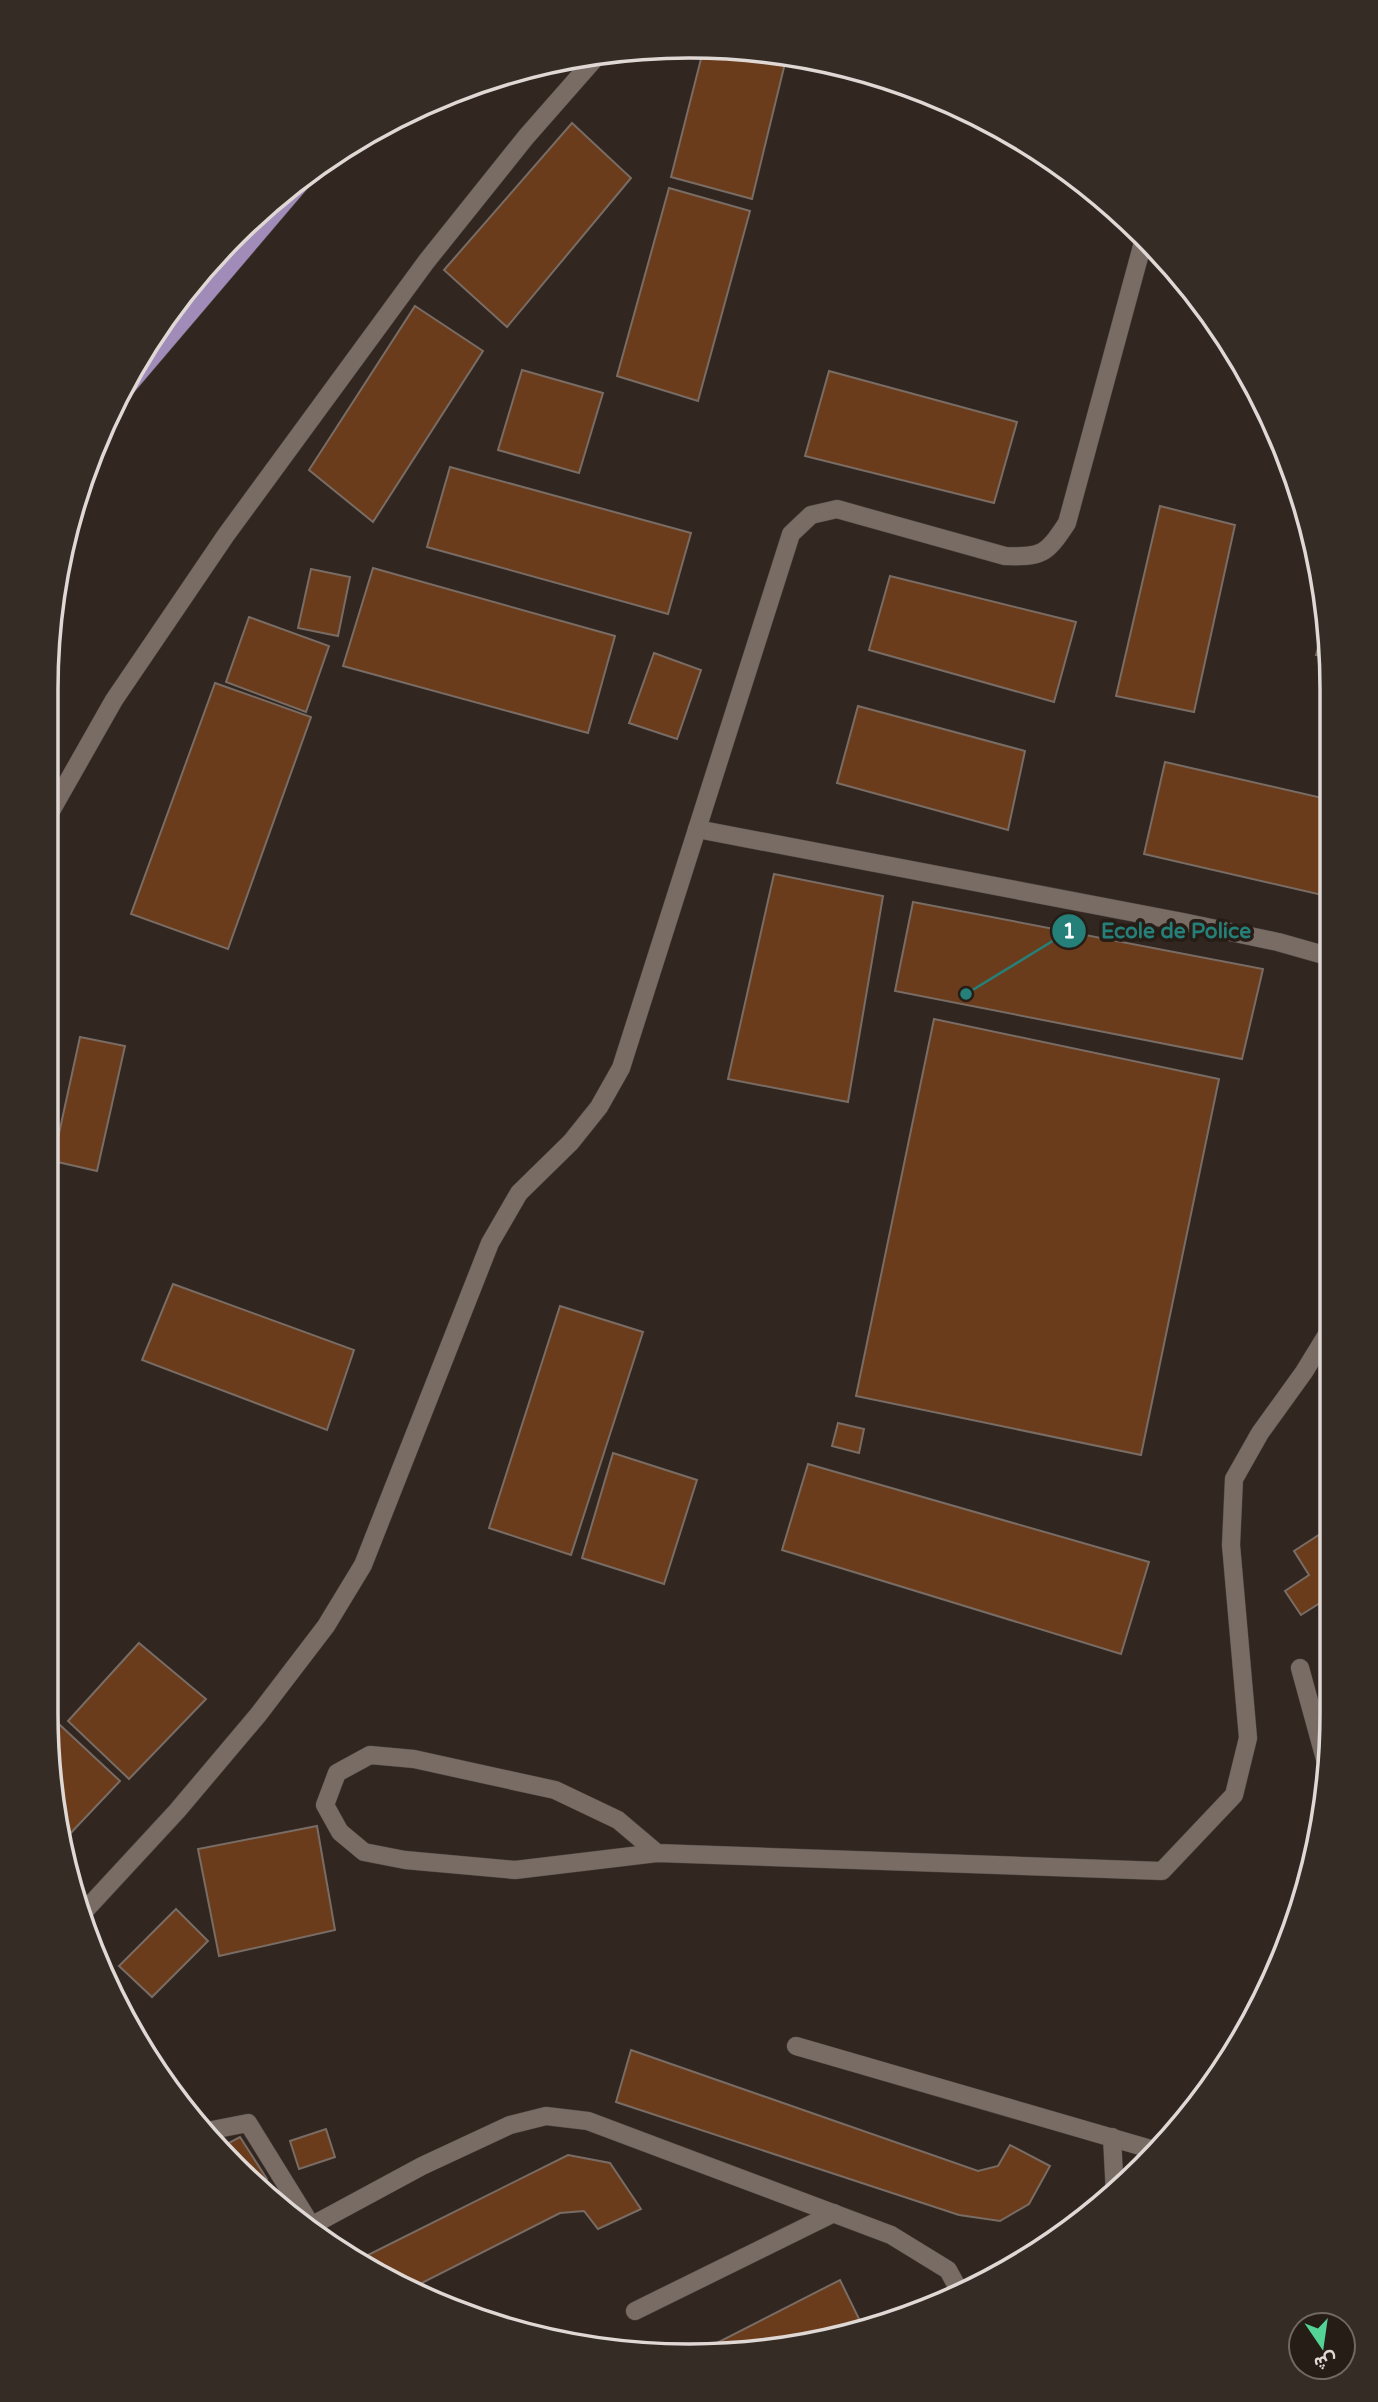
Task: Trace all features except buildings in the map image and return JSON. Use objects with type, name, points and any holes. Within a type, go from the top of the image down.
[{"type":"main road","points":[[152,357],[273,214]]},
{"type":"street","points":[[58,799],[114,700],[226,535],[426,262],[526,137],[588,66]]},
{"type":"street","points":[[87,1903],[177,1811],[258,1715],[326,1626],[363,1565],[491,1243],[519,1193],[571,1142],[599,1107],[621,1068],[791,534],[811,514],[836,509],[1005,556],[1033,556],[1052,547],[1067,523],[1141,249]]},
{"type":"street","points":[[697,829],[1210,928],[1320,954]]},
{"type":"street","points":[[657,1853],[618,1820],[555,1790],[414,1759],[370,1755],[337,1773],[325,1805],[340,1832],[364,1852],[405,1860],[515,1870],[657,1853],[1162,1871],[1234,1795],[1248,1738],[1231,1545],[1234,1479],[1260,1433],[1320,1346]]},
{"type":"street","points":[[1300,1668],[1319,1739]]},
{"type":"street","points":[[796,2046],[1146,2148]]},
{"type":"street","points":[[317,2222],[435,2160],[510,2125],[547,2116],[588,2121],[891,2235],[948,2270],[956,2285]]},
{"type":"street","points":[[215,2130],[248,2123],[301,2210]]},
{"type":"street","points":[[1112,2137],[1114,2179]]},
{"type":"street","points":[[635,2312],[834,2213]]},
{"type":"place","name":"Ecole de Police","points":[[966,994]]}]
